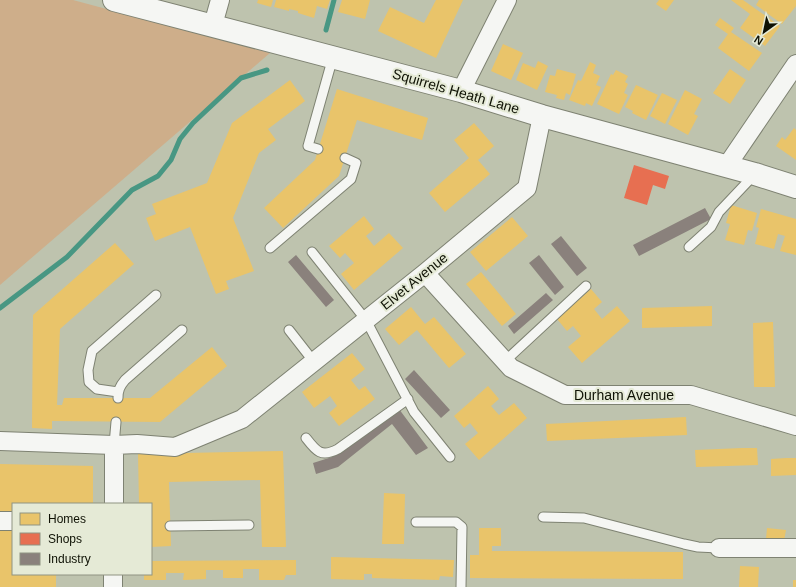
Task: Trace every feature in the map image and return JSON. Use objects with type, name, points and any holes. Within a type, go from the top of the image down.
[{"type":"street","name":"Squirrels Heath Lane","points":[[114,0],[461,91],[542,116],[755,174],[796,187]]},
{"type":"street","points":[[213,25],[220,0]]},
{"type":"street","points":[[461,91],[507,0]]},
{"type":"street","points":[[726,167],[796,64]]},
{"type":"street","name":"Elvet Avenue","points":[[0,441],[114,445],[137,444],[175,447],[242,419],[425,273],[527,188],[542,116]]},
{"type":"street","name":"Durham Avenue","points":[[425,273],[510,368],[565,395],[691,395],[796,426]]},
{"type":"street","points":[[114,445],[114,503]]},
{"type":"street","points":[[0,521],[12,521]]},
{"type":"street","points":[[719,548],[796,548]]},
{"type":"street","points":[[113,575],[113,587]]},
{"type":"lane","points":[[318,149],[308,146],[333,57]]},
{"type":"lane","points":[[270,248],[351,179],[356,163],[345,158]]},
{"type":"lane","points":[[689,247],[711,227],[719,212],[755,174]]},
{"type":"lane","points":[[312,252],[366,320],[414,412],[450,457]]},
{"type":"lane","points":[[504,362],[586,286]]},
{"type":"lane","points":[[156,295],[92,351],[88,370],[90,382],[97,390],[118,395],[120,385],[182,330]]},
{"type":"lane","points":[[289,330],[314,362]]},
{"type":"lane","points":[[306,438],[319,452],[324,454],[330,453],[338,449],[408,399]]},
{"type":"lane","points":[[114,445],[116,422]]},
{"type":"lane","points":[[543,516],[584,518],[691,546],[719,548]]},
{"type":"lane","points":[[416,522],[456,522],[462,527],[461,587]]},
{"type":"lane","points":[[170,526],[249,525]]},
{"type":"shaded area","points":[[0,0],[73,0],[270,53],[0,285]]},
{"type":"building: Homes","points":[[258,0],[273,0],[271,7],[257,3]]},
{"type":"building: Homes","points":[[276,0],[330,0],[327,9],[317,6],[314,18],[298,13],[298,11],[289,9],[289,11],[274,7]]},
{"type":"building: Homes","points":[[342,0],[370,0],[365,19],[338,12]]},
{"type":"building: Homes","points":[[436,0],[463,0],[436,58],[378,31],[390,7],[424,23]]},
{"type":"building: Homes","points":[[659,0],[674,0],[666,11],[656,4]]},
{"type":"building: Homes","points":[[731,0],[743,0],[780,26],[765,46],[740,28],[750,14]]},
{"type":"building: Homes","points":[[759,0],[796,0],[796,6],[782,24],[756,5]]},
{"type":"building: Homes","points":[[720,18],[734,28],[731,32],[762,53],[749,71],[718,48],[728,34],[715,25]]},
{"type":"building: Homes","points":[[503,44],[523,53],[511,80],[491,71]]},
{"type":"building: Homes","points":[[538,61],[548,66],[537,90],[516,80],[523,63],[535,68]]},
{"type":"building: Homes","points":[[590,62],[596,65],[593,73],[600,76],[596,85],[601,87],[592,106],[586,103],[585,106],[569,100],[578,80],[581,81]]},
{"type":"building: Homes","points":[[557,69],[576,74],[570,95],[566,93],[564,100],[556,98],[557,95],[545,92],[550,75],[555,76]]},
{"type":"building: Homes","points":[[730,69],[746,80],[730,104],[713,93]]},
{"type":"building: Homes","points":[[616,70],[628,76],[625,82],[628,84],[624,93],[628,95],[619,114],[597,104],[611,74],[613,75]]},
{"type":"building: Homes","points":[[290,80],[305,101],[268,129],[276,140],[259,153],[233,218],[254,271],[226,281],[229,289],[216,294],[190,227],[155,241],[146,218],[156,214],[152,204],[207,183],[232,123]]},
{"type":"building: Homes","points":[[636,85],[658,95],[646,120],[632,113],[633,111],[625,107]]},
{"type":"building: Homes","points":[[337,89],[428,118],[422,140],[357,120],[339,176],[283,228],[264,208],[315,160]]},
{"type":"building: Homes","points":[[685,90],[702,99],[694,114],[698,116],[688,135],[668,124]]},
{"type":"building: Homes","points":[[662,93],[677,100],[665,124],[650,116]]},
{"type":"building: Homes","points":[[474,123],[494,146],[478,160],[490,174],[445,212],[429,193],[469,158],[454,140]]},
{"type":"building: Homes","points":[[794,128],[796,130],[796,160],[776,146],[782,137],[785,140]]},
{"type":"building: Homes","points":[[731,205],[757,213],[752,231],[748,230],[744,245],[725,240],[730,224],[726,223]]},
{"type":"building: Homes","points":[[761,209],[796,219],[796,255],[780,251],[785,236],[778,234],[774,249],[755,244],[759,228],[756,227]]},
{"type":"building: Homes","points":[[364,216],[374,229],[366,236],[374,246],[389,233],[403,248],[354,290],[341,274],[354,263],[345,253],[340,258],[329,246]]},
{"type":"building: Homes","points":[[512,217],[528,236],[486,271],[470,252]]},
{"type":"building: Homes","points":[[115,243],[134,264],[60,329],[57,405],[62,405],[64,398],[150,398],[212,347],[227,366],[160,422],[52,421],[52,429],[32,428],[33,315]]},
{"type":"building: Homes","points":[[481,272],[516,314],[502,326],[466,284]]},
{"type":"building: Homes","points":[[591,289],[602,302],[594,309],[602,319],[617,306],[630,321],[582,363],[568,347],[581,336],[573,326],[567,331],[557,319]]},
{"type":"building: Homes","points":[[712,306],[712,326],[642,328],[642,308]]},
{"type":"building: Homes","points":[[411,307],[425,324],[434,317],[466,354],[449,368],[417,330],[399,345],[385,329]]},
{"type":"building: Homes","points":[[773,322],[775,387],[754,387],[753,323]]},
{"type":"building: Homes","points":[[352,353],[365,369],[351,380],[359,390],[365,386],[375,399],[339,426],[329,413],[337,406],[330,396],[314,408],[302,392]]},
{"type":"building: Homes","points":[[488,386],[499,399],[491,406],[499,415],[514,403],[527,418],[479,460],[465,444],[478,433],[470,423],[464,428],[454,416]]},
{"type":"building: Homes","points":[[686,417],[687,435],[547,441],[546,424]]},
{"type":"building: Homes","points":[[757,448],[758,465],[696,467],[695,450]]},
{"type":"building: Homes","points":[[283,451],[286,547],[262,547],[260,480],[169,482],[171,546],[152,547],[152,503],[139,503],[138,454]]},
{"type":"building: Homes","points":[[796,458],[796,475],[771,476],[771,459]]},
{"type":"building: Homes","points":[[0,464],[93,466],[93,503],[12,503],[12,512],[0,512]]},
{"type":"building: Homes","points":[[384,493],[405,494],[404,544],[382,544]]},
{"type":"building: Homes","points":[[479,528],[501,528],[501,546],[492,546],[492,551],[683,552],[683,579],[470,578],[470,555],[479,555]]},
{"type":"building: Homes","points":[[767,528],[786,530],[784,541],[766,539]]},
{"type":"building: Homes","points":[[0,529],[12,529],[12,575],[56,575],[56,587],[0,587]]},
{"type":"building: Homes","points":[[331,557],[454,560],[453,577],[440,576],[439,580],[372,578],[372,574],[364,574],[364,580],[331,579]]},
{"type":"building: Homes","points":[[296,560],[296,575],[286,575],[284,580],[259,580],[259,569],[243,569],[243,578],[223,578],[223,570],[206,570],[206,579],[183,580],[184,573],[166,573],[166,580],[144,580],[144,575],[152,575],[152,561]]},
{"type":"building: Homes","points":[[740,566],[759,567],[758,587],[739,587]]},
{"type":"building: Homes","points":[[793,580],[796,580],[796,587],[793,587]]},
{"type":"building: Shops","points":[[634,165],[669,176],[665,189],[653,185],[647,205],[624,198]]},
{"type":"building: Industry","points":[[705,208],[711,219],[639,256],[633,245]]},
{"type":"building: Industry","points":[[561,236],[587,268],[577,276],[551,244]]},
{"type":"building: Industry","points":[[296,255],[334,300],[326,307],[288,262]]},
{"type":"building: Industry","points":[[539,255],[564,287],[555,295],[529,263]]},
{"type":"building: Industry","points":[[546,293],[553,300],[514,334],[508,326]]},
{"type":"building: Industry","points":[[414,370],[450,410],[441,418],[405,379]]},
{"type":"building: Industry","points":[[399,409],[428,448],[416,455],[392,424],[338,467],[316,474],[313,463],[332,457]]},
{"type":"waterway","points":[[326,30],[334,0]]},
{"type":"waterway","points":[[0,308],[67,257],[132,190],[158,176],[171,160],[180,139],[193,123],[241,78],[267,70]]}]
